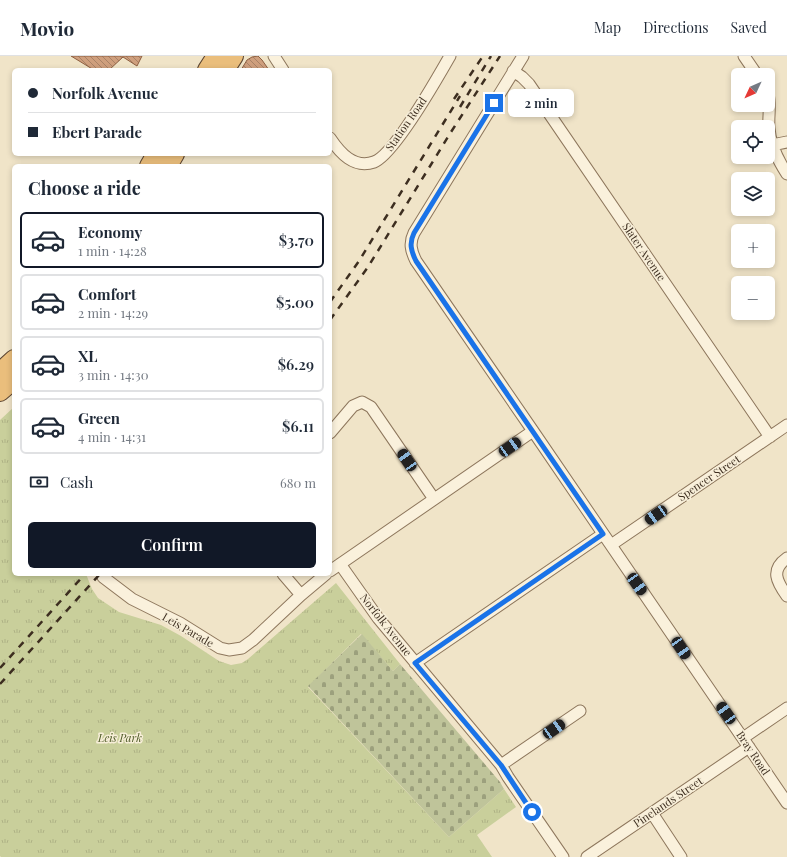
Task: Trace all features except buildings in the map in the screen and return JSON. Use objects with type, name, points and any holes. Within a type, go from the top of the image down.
[{"type":"highway","points":[[211,68],[229,59]]},
{"type":"highway","points":[[0,372],[12,361]]},
{"type":"highway","points":[[0,392],[12,382]]},
{"type":"street","points":[[274,56],[282,68]]},
{"type":"street","name":"Station Road","points":[[332,140],[350,160],[357,163],[376,162],[393,146],[450,56]]},
{"type":"street","points":[[513,71],[523,56]]},
{"type":"street","points":[[744,56],[752,68]]},
{"type":"street","name":"Bray Road","points":[[513,71],[414,233],[411,241],[411,247],[416,261],[787,803]]},
{"type":"street","name":"Slater Avenue","points":[[513,71],[522,77],[532,88],[770,437]]},
{"type":"street","points":[[775,144],[787,142]]},
{"type":"street","points":[[775,152],[787,174]]},
{"type":"street","points":[[332,431],[353,406],[362,402],[371,407],[434,499]]},
{"type":"street","name":"Spencer Street","points":[[611,545],[787,425]]},
{"type":"street","points":[[332,570],[533,431]]},
{"type":"street","points":[[415,663],[603,534]]},
{"type":"street","points":[[787,558],[780,564],[776,576],[779,584],[787,596]]},
{"type":"street","name":"Norfolk Avenue","points":[[340,564],[378,618],[501,765],[508,778],[563,857]]},
{"type":"street","points":[[285,576],[301,595]]},
{"type":"street","name":"Leis Parade","points":[[103,577],[132,599],[180,623],[220,648],[229,650],[238,649],[248,644],[324,576]]},
{"type":"street","name":"Pinelands Street","points":[[587,857],[652,814],[746,743],[787,708]]},
{"type":"street","points":[[501,765],[580,711]]},
{"type":"street","points":[[652,814],[681,857]]},
{"type":"green space","name":"Leis Park","points":[[12,409],[12,576],[87,576],[92,589],[98,598],[119,612],[161,625],[181,636],[219,661],[231,665],[242,663],[248,659],[336,583],[400,664],[393,671],[361,634],[308,687],[449,837],[504,789],[516,807],[477,835],[492,857],[1,857],[0,420]]},
{"type":"green space","points":[[362,634],[393,671],[400,664],[500,782],[504,789],[449,837],[308,686]]},
{"type":"railway","points":[[454,99],[483,56]]},
{"type":"railway","points":[[460,107],[491,56]]},
{"type":"railway","points":[[332,317],[368,267],[451,132],[500,56]]},
{"type":"railway","points":[[332,299],[359,261],[460,96]]},
{"type":"railway","points":[[0,668],[83,576]]},
{"type":"railway","points":[[0,684],[98,576]]},
{"type":"route","points":[[494,103],[414,233],[411,241],[411,251],[416,261],[603,534],[415,663],[501,765],[508,778],[532,812]]}]
